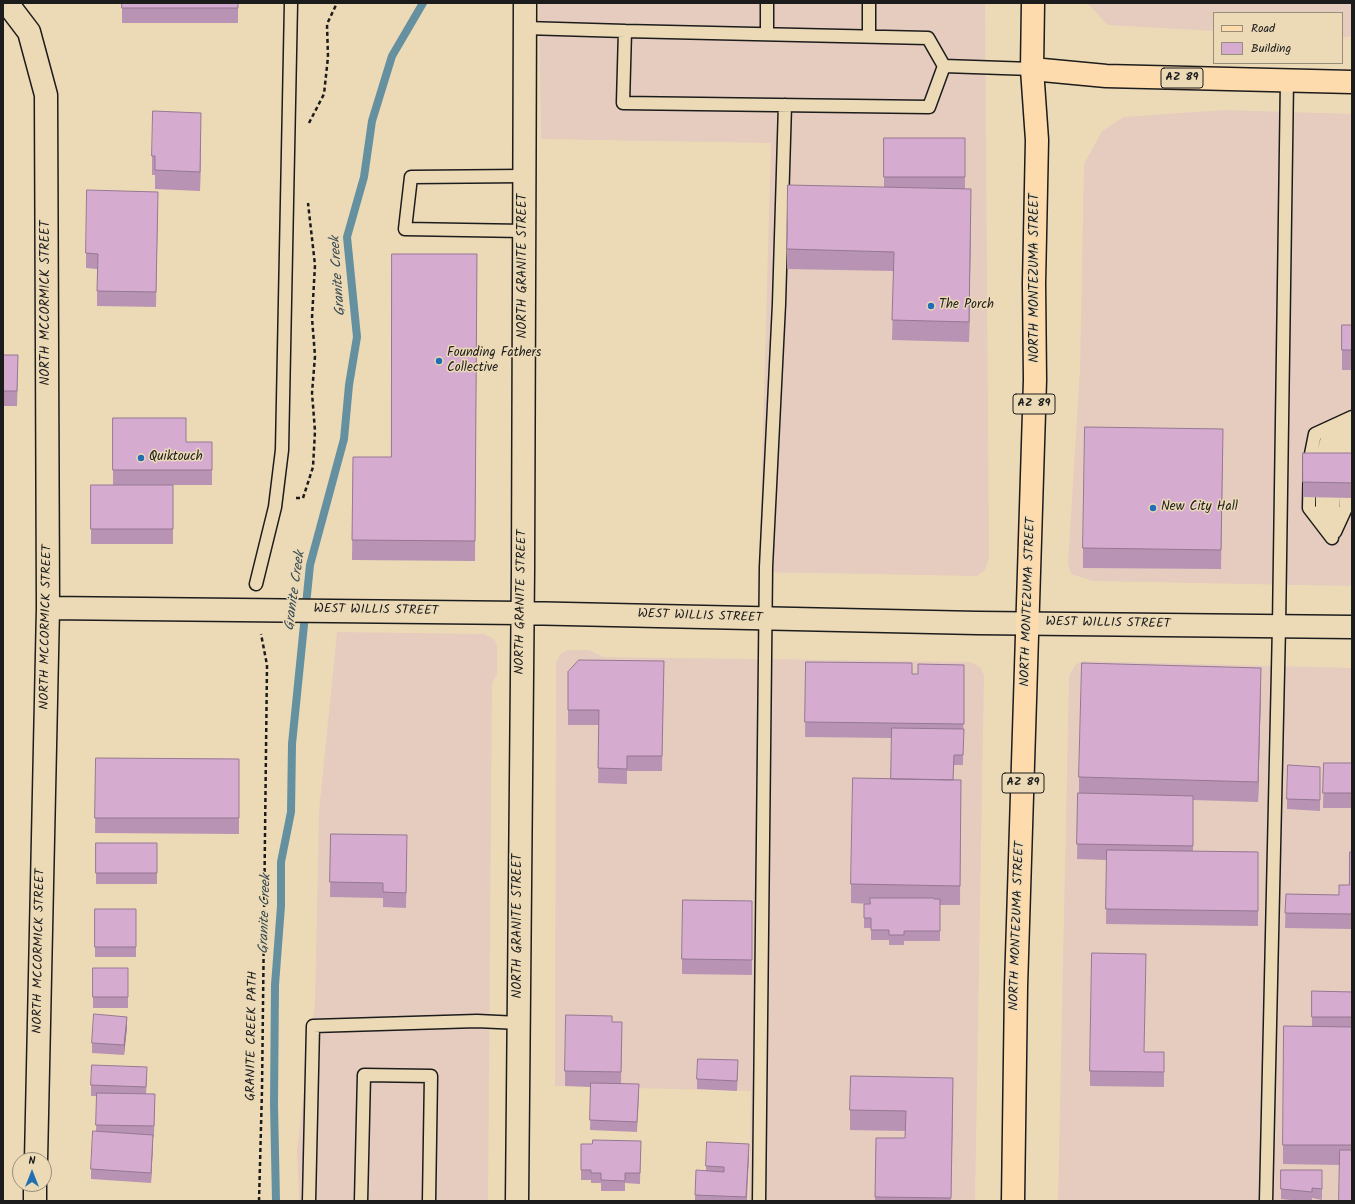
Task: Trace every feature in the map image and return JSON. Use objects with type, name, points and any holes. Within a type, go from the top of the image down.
[{"type":"main road","name":"NORTH MONTEZUMA STREET","points":[[1013,1201],[1016,987],[1035,380],[1034,283],[1037,140],[1032,70],[1033,3]]},
{"type":"main road","name":"AZ 89","points":[[1032,70],[1106,76],[1342,81]]},
{"type":"street","name":"NORTH MCCORMICK STREET","points":[[7,3],[29,32],[46,94],[48,608],[36,1152]]},
{"type":"street","name":"NORTH GRANITE STREET","points":[[517,1201],[525,3]]},
{"type":"street","name":"WEST WILLIS STREET","points":[[48,608],[521,612],[765,619],[1352,627]]},
{"type":"lane","points":[[256,584],[275,507],[282,450],[291,3]]},
{"type":"lane","points":[[767,3],[767,34]]},
{"type":"lane","points":[[869,3],[869,36]]},
{"type":"lane","points":[[525,28],[928,38],[944,66],[929,107],[623,103],[625,31]]},
{"type":"lane","points":[[944,66],[1032,70]]},
{"type":"lane","points":[[1342,81],[1352,70]]},
{"type":"lane","points":[[1266,1201],[1279,626],[1287,80]]},
{"type":"lane","points":[[758,1201],[765,619],[779,304],[785,105]]},
{"type":"lane","points":[[524,176],[411,177],[405,229],[524,231]]},
{"type":"lane","points":[[1352,419],[1347,446],[1346,508],[1332,538],[1322,508],[1322,459],[1327,437],[1352,419]]},
{"type":"lane","points":[[309,1201],[313,1026],[477,1021],[518,1023]]},
{"type":"lane","points":[[361,1201],[364,1075],[431,1076],[429,1201]]},
{"type":"path","points":[[308,125],[324,94],[328,56],[327,24],[337,3]]},
{"type":"path","name":"GRANITE CREEK PATH","points":[[259,1201],[262,1090],[267,665],[260,632]]},
{"type":"shaded area","points":[[539,3],[985,3],[989,558],[985,570],[977,576],[759,572],[771,143],[541,139]]},
{"type":"shaded area","points":[[1087,3],[1352,3],[1352,36],[1343,38],[1343,12],[1213,12],[1213,31],[1108,25]]},
{"type":"shaded area","points":[[1224,110],[1352,114],[1352,586],[1093,581],[1071,574],[1068,564],[1080,369],[1084,164],[1102,131],[1124,117]]},
{"type":"shaded area","points":[[337,632],[484,634],[494,639],[497,646],[497,674],[492,683],[488,1201],[299,1201],[297,1151],[315,1001],[319,812]]},
{"type":"shaded area","points":[[567,650],[589,650],[603,657],[970,662],[980,667],[984,675],[975,1201],[749,1201],[751,1091],[555,1086],[556,663],[560,654]]},
{"type":"shaded area","points":[[1083,661],[1352,668],[1352,1201],[1058,1201],[1069,676],[1075,665]]},
{"type":"building","points":[[122,3],[238,3],[238,8],[122,8]]},
{"type":"building","points":[[153,111],[201,113],[200,172],[155,170],[155,156],[152,156]]},
{"type":"building","points":[[884,138],[965,138],[965,177],[884,177]]},
{"type":"building","name":"The Porch","points":[[788,185],[971,189],[969,322],[892,320],[894,252],[787,249]]},
{"type":"building","points":[[87,190],[158,192],[156,292],[97,291],[98,254],[86,253]]},
{"type":"building","points":[[392,254],[477,254],[475,541],[352,540],[353,457],[391,457]]},
{"type":"building","points":[[1342,325],[1352,325],[1352,350],[1342,350]]},
{"type":"building","points":[[3,355],[18,355],[17,391],[3,391]]},
{"type":"building","points":[[113,418],[186,418],[186,442],[212,442],[212,470],[113,470]]},
{"type":"building","name":"New City Hall","points":[[1085,427],[1223,429],[1221,550],[1083,548]]},
{"type":"building","points":[[1303,453],[1352,453],[1352,483],[1303,482]]},
{"type":"building","points":[[91,485],[173,485],[173,529],[91,529]]},
{"type":"building","points":[[579,660],[664,661],[662,756],[627,756],[627,769],[598,768],[599,710],[568,710],[568,672]]},
{"type":"building","points":[[806,662],[912,663],[912,674],[918,674],[918,664],[964,665],[964,724],[805,722]]},
{"type":"building","points":[[1082,663],[1261,668],[1258,782],[1079,777]]},
{"type":"building","points":[[892,728],[964,729],[963,755],[954,755],[953,780],[891,779]]},
{"type":"building","points":[[96,758],[239,759],[239,818],[95,818]]},
{"type":"building","points":[[1324,763],[1352,763],[1352,793],[1323,793]]},
{"type":"building","points":[[1288,765],[1320,767],[1320,800],[1287,799]]},
{"type":"building","points":[[853,778],[961,780],[960,886],[851,884]]},
{"type":"building","points":[[1078,793],[1193,796],[1193,846],[1077,844]]},
{"type":"building","points":[[331,834],[407,835],[406,893],[383,892],[383,883],[330,882]]},
{"type":"building","points":[[96,843],[157,843],[157,873],[96,873]]},
{"type":"building","points":[[1107,850],[1258,852],[1258,911],[1106,909]]},
{"type":"building","points":[[1350,852],[1352,852],[1352,914],[1285,913],[1286,894],[1339,895],[1339,885],[1349,885]]},
{"type":"building","points":[[870,898],[940,899],[940,931],[904,931],[904,935],[889,935],[889,930],[871,930],[871,918],[864,918],[864,904],[870,904]]},
{"type":"building","points":[[683,900],[752,901],[752,960],[682,959]]},
{"type":"building","points":[[95,909],[136,909],[136,947],[95,947]]},
{"type":"building","points":[[1092,953],[1146,954],[1144,1052],[1164,1052],[1164,1072],[1090,1071]]},
{"type":"building","points":[[93,968],[128,968],[128,997],[93,997]]},
{"type":"building","points":[[1312,991],[1352,992],[1352,1017],[1312,1017]]},
{"type":"building","points":[[94,1014],[127,1017],[124,1045],[92,1043]]},
{"type":"building","points":[[566,1015],[612,1016],[612,1022],[622,1022],[621,1072],[565,1071]]},
{"type":"building","points":[[1284,1026],[1352,1027],[1352,1145],[1283,1145]]},
{"type":"building","points":[[698,1059],[738,1060],[737,1081],[697,1079]]},
{"type":"building","points":[[92,1065],[147,1067],[146,1087],[91,1085]]},
{"type":"building","points":[[851,1076],[953,1078],[951,1198],[875,1197],[876,1138],[905,1138],[906,1111],[850,1110]]},
{"type":"building","points":[[591,1083],[639,1084],[637,1122],[590,1120]]},
{"type":"building","points":[[97,1093],[155,1094],[154,1126],[96,1125]]},
{"type":"building","points":[[93,1131],[153,1135],[151,1173],[91,1169]]},
{"type":"building","points":[[593,1140],[641,1141],[640,1173],[625,1173],[625,1181],[601,1180],[601,1173],[591,1173],[591,1170],[581,1170],[581,1144],[592,1144]]},
{"type":"building","points":[[707,1142],[749,1144],[746,1197],[695,1195],[696,1170],[724,1172],[724,1167],[706,1166]]},
{"type":"building","points":[[1340,1150],[1352,1150],[1352,1201],[1339,1201]]},
{"type":"building","points":[[1281,1170],[1322,1170],[1322,1189],[1312,1188],[1312,1192],[1281,1189]]},
{"type":"waterway","name":"Granite Creek","points":[[276,1201],[274,1104],[275,985],[281,906],[281,862],[291,812],[292,744],[310,565],[344,439],[349,385],[357,337],[347,237],[364,177],[372,121],[392,56],[423,3]]},
{"type":"place","name":"The Porch","points":[[931,306]]},
{"type":"place","name":"Founding Fathers Collective","points":[[439,361]]},
{"type":"place","name":"Quiktouch","points":[[141,458]]},
{"type":"place","name":"New City Hall","points":[[1153,508]]}]
